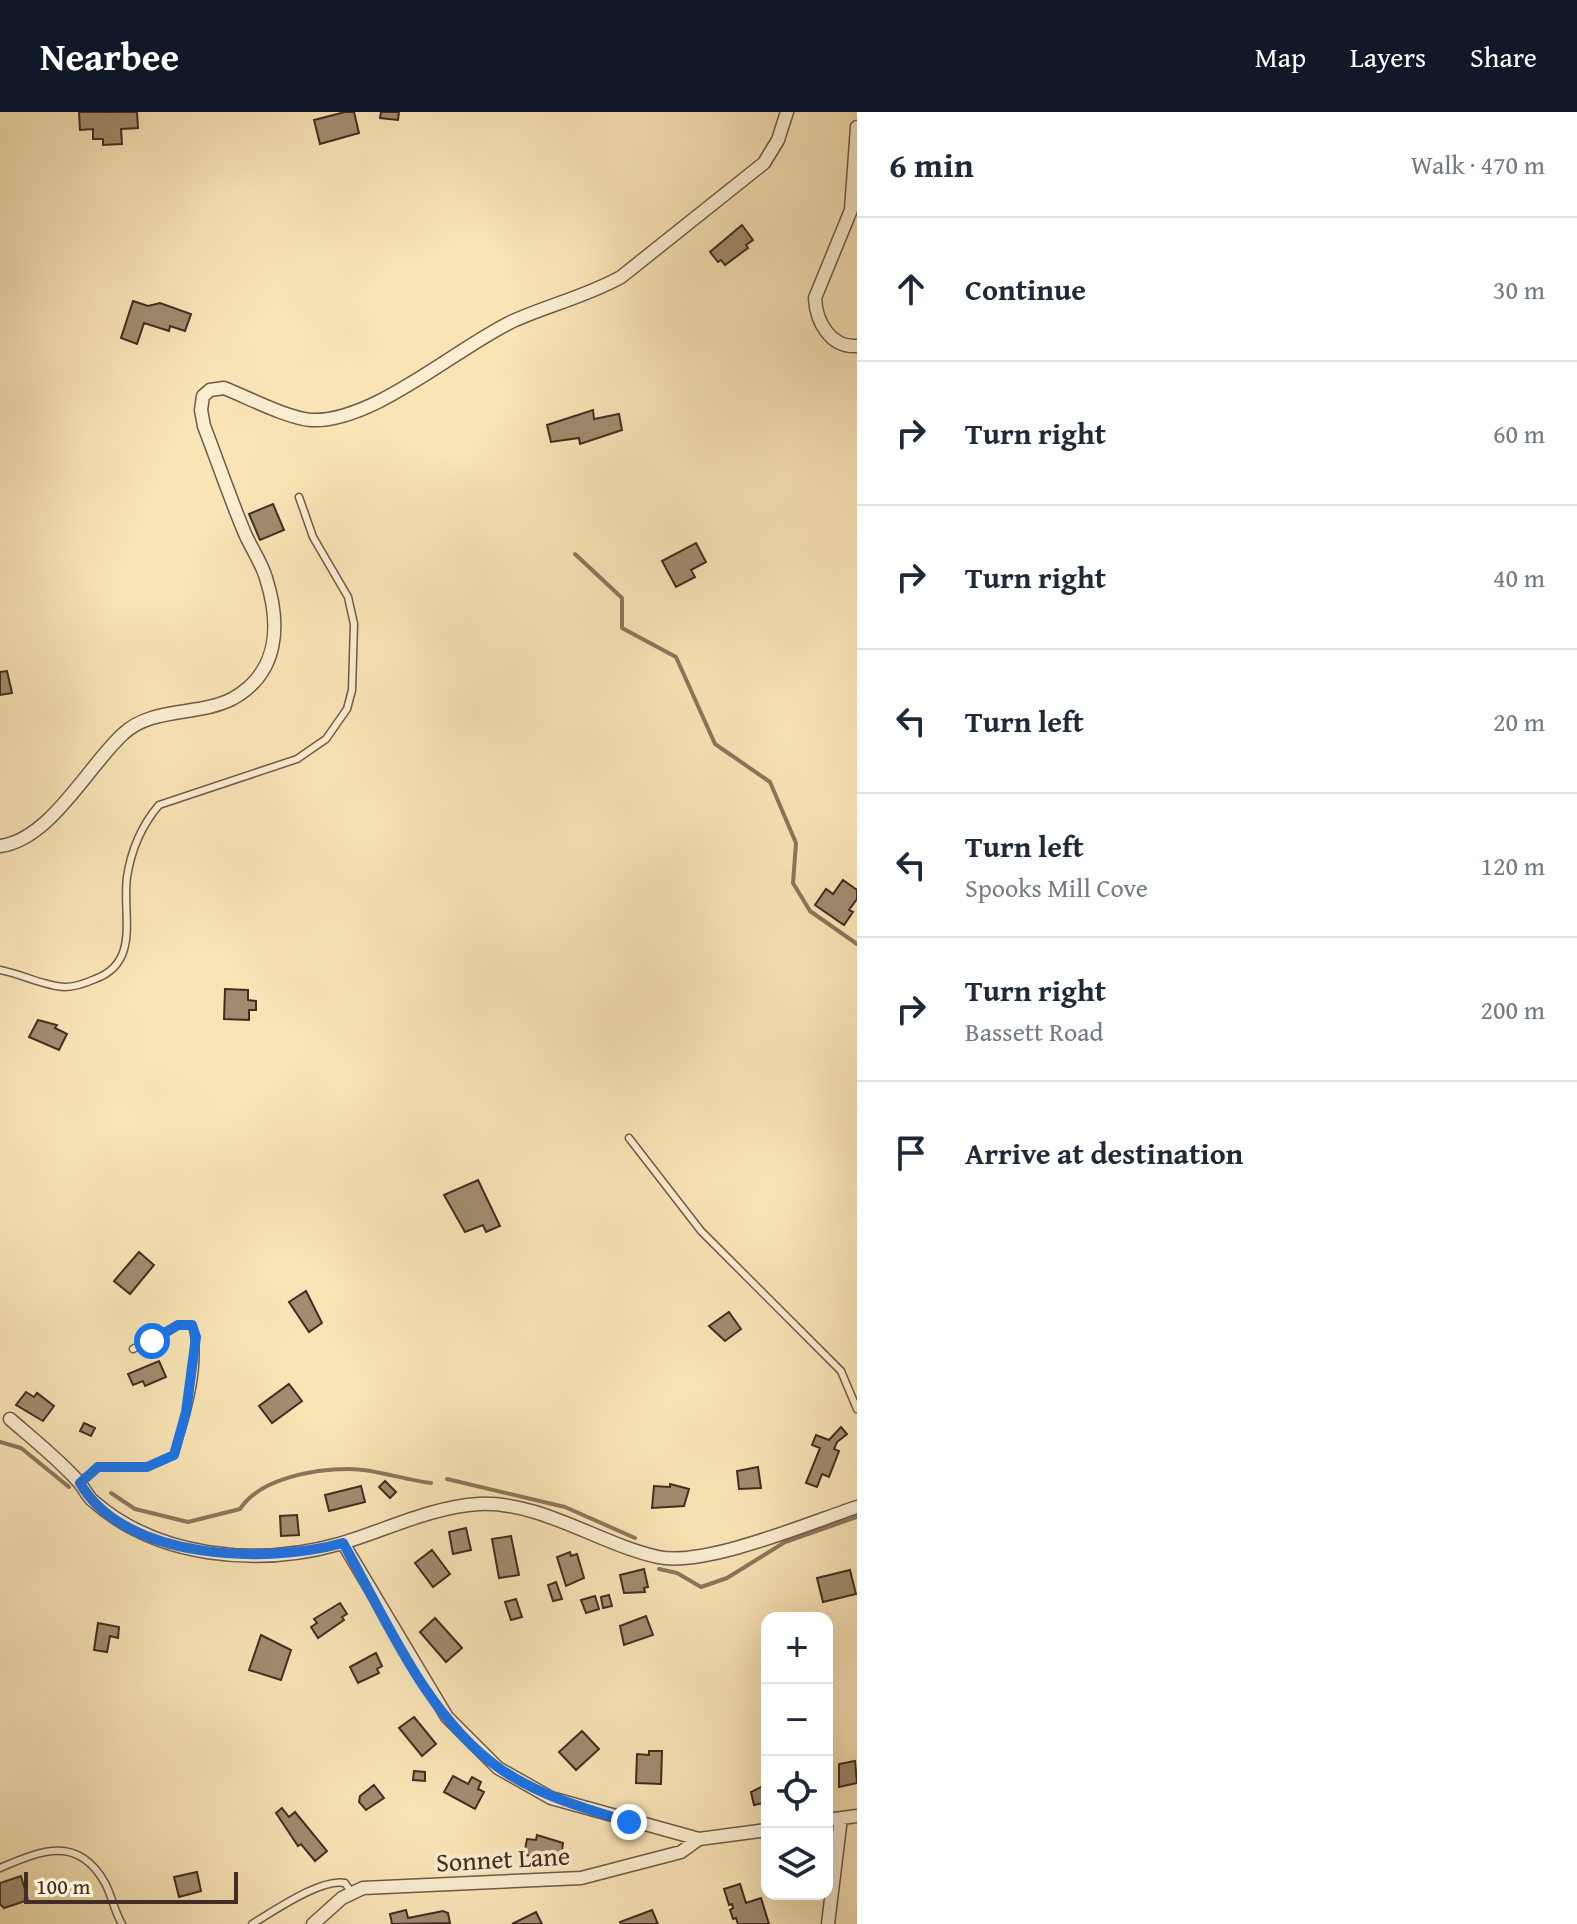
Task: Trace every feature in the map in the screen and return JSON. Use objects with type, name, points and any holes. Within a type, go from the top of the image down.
[{"type":"street","points":[[0,846],[25,838],[54,813],[124,732],[156,717],[198,711],[232,699],[257,680],[268,667],[275,635],[266,578],[243,530],[204,426],[203,396],[210,390],[224,388],[308,420],[338,417],[398,392],[511,322],[599,290],[621,277],[764,163],[778,140],[787,112]]},
{"type":"street","points":[[857,127],[851,210],[815,298],[816,313],[832,338],[849,347],[857,346]]},
{"type":"street","points":[[10,1419],[80,1483],[91,1499],[120,1520],[185,1549],[230,1554],[269,1553],[343,1543],[405,1522],[479,1504],[527,1512],[661,1558],[679,1558],[719,1551],[857,1507]]},
{"type":"street","points":[[343,1543],[447,1717],[498,1768],[551,1798],[699,1839],[761,1831]]},
{"type":"street","points":[[833,1819],[857,1816]]},
{"type":"street","points":[[828,1924],[841,1818]]},
{"type":"street","name":"Sonnet Lane","points":[[313,1924],[342,1898],[377,1887],[581,1878],[681,1852],[699,1839]]},
{"type":"lane","points":[[0,970],[69,987],[105,975],[124,953],[128,929],[128,873],[141,833],[153,812],[166,801],[297,759],[317,747],[338,726],[352,690],[354,616],[348,597],[313,537],[299,497]]},
{"type":"lane","points":[[629,1138],[701,1231],[841,1371],[857,1409]]},
{"type":"lane","points":[[80,1483],[98,1467],[147,1467],[174,1455],[195,1363],[192,1325],[178,1325],[133,1349]]},
{"type":"lane","points":[[0,1868],[34,1853],[64,1849],[88,1859],[107,1885],[122,1924]]},
{"type":"lane","points":[[252,1924],[305,1893],[338,1881],[345,1883],[352,1893]]},
{"type":"building","points":[[79,112],[137,112],[138,128],[121,129],[122,144],[103,145],[103,139],[93,139],[93,129],[80,130]]},
{"type":"building","points":[[354,112],[359,133],[320,144],[314,120]]},
{"type":"building","points":[[381,112],[399,112],[398,120],[380,118]]},
{"type":"building","points":[[742,225],[753,240],[746,245],[748,248],[725,265],[721,260],[718,262],[710,252]]},
{"type":"building","points":[[133,301],[148,306],[160,303],[191,314],[185,331],[170,326],[169,331],[144,323],[137,344],[121,338]]},
{"type":"building","points":[[593,410],[594,419],[619,414],[622,430],[580,444],[579,438],[551,442],[547,425]]},
{"type":"building","points":[[273,504],[284,530],[260,540],[249,514]]},
{"type":"building","points":[[696,543],[706,562],[691,570],[695,577],[676,587],[662,561]]},
{"type":"building","points":[[7,671],[12,693],[0,695],[0,672]]},
{"type":"building","points":[[843,880],[857,890],[857,899],[849,910],[853,912],[844,925],[815,905],[826,889],[833,894]]},
{"type":"building","points":[[225,989],[248,990],[248,1000],[256,1001],[256,1010],[249,1010],[249,1020],[224,1019]]},
{"type":"building","points":[[38,1020],[57,1025],[55,1028],[67,1034],[59,1050],[29,1037]]},
{"type":"building","points":[[478,1180],[500,1226],[486,1232],[483,1225],[465,1232],[444,1195]]},
{"type":"building","points":[[139,1252],[154,1265],[130,1294],[114,1281]]},
{"type":"building","points":[[306,1291],[322,1323],[309,1332],[289,1302]]},
{"type":"building","points":[[729,1312],[741,1329],[725,1341],[709,1326]]},
{"type":"building","points":[[159,1361],[166,1377],[145,1386],[143,1381],[133,1385],[128,1374]]},
{"type":"building","points":[[289,1384],[302,1401],[272,1423],[259,1406]]},
{"type":"building","points":[[26,1392],[34,1397],[37,1393],[54,1406],[43,1421],[16,1405]]},
{"type":"building","points":[[84,1423],[95,1428],[91,1436],[80,1431]]},
{"type":"building","points":[[841,1427],[847,1434],[834,1449],[839,1451],[829,1477],[822,1474],[817,1487],[806,1483],[820,1448],[812,1445],[816,1435],[829,1440]]},
{"type":"building","points":[[758,1467],[761,1488],[739,1489],[737,1471]]},
{"type":"building","points":[[385,1481],[396,1492],[390,1498],[379,1487]]},
{"type":"building","points":[[670,1484],[689,1489],[684,1506],[652,1508],[654,1486],[670,1487]]},
{"type":"building","points":[[361,1486],[365,1502],[329,1511],[325,1495]]},
{"type":"building","points":[[297,1515],[299,1535],[281,1536],[280,1516]]},
{"type":"building","points":[[466,1528],[471,1550],[453,1554],[449,1532]]},
{"type":"building","points":[[511,1536],[519,1575],[499,1578],[492,1539]]},
{"type":"building","points":[[432,1550],[450,1574],[433,1587],[415,1563]]},
{"type":"building","points":[[570,1552],[571,1556],[577,1554],[584,1578],[566,1586],[557,1557]]},
{"type":"building","points":[[644,1569],[648,1587],[644,1588],[645,1592],[624,1593],[620,1575]]},
{"type":"building","points":[[850,1570],[856,1594],[823,1602],[817,1578]]},
{"type":"building","points":[[556,1582],[562,1599],[553,1601],[548,1585]]},
{"type":"building","points":[[609,1595],[612,1606],[603,1608],[601,1597]]},
{"type":"building","points":[[595,1596],[599,1609],[586,1613],[581,1600]]},
{"type":"building","points":[[516,1599],[522,1617],[511,1620],[505,1602]]},
{"type":"building","points":[[340,1603],[347,1614],[342,1617],[344,1620],[318,1638],[311,1627],[317,1623],[314,1619]]},
{"type":"building","points":[[646,1616],[653,1635],[624,1645],[620,1626]]},
{"type":"building","points":[[435,1618],[462,1648],[446,1662],[420,1632]]},
{"type":"building","points":[[98,1623],[119,1627],[118,1638],[110,1636],[107,1652],[94,1650]]},
{"type":"building","points":[[261,1635],[291,1650],[281,1680],[249,1670]]},
{"type":"building","points":[[376,1653],[382,1666],[377,1669],[379,1673],[358,1683],[350,1667]]},
{"type":"building","points":[[414,1717],[436,1744],[422,1756],[399,1728]]},
{"type":"building","points":[[582,1731],[599,1749],[576,1770],[559,1752]]},
{"type":"building","points":[[649,1751],[662,1751],[661,1784],[636,1783],[637,1754],[649,1755]]},
{"type":"building","points":[[855,1761],[857,1783],[839,1787],[839,1764]]},
{"type":"building","points":[[414,1771],[425,1772],[425,1781],[413,1780]]},
{"type":"building","points":[[453,1776],[468,1784],[472,1777],[481,1782],[478,1789],[484,1792],[475,1809],[444,1792]]},
{"type":"building","points":[[374,1785],[384,1798],[366,1810],[359,1802],[360,1796]]},
{"type":"building","points":[[761,1787],[761,1803],[754,1805],[751,1792]]},
{"type":"building","points":[[282,1808],[289,1817],[295,1812],[327,1851],[315,1861],[301,1844],[298,1846],[276,1813]]},
{"type":"building","points":[[537,1835],[563,1843],[561,1860],[524,1855],[527,1839],[536,1840]]},
{"type":"building","points":[[197,1872],[201,1891],[179,1897],[174,1877]]},
{"type":"building","points":[[21,1876],[28,1900],[4,1908],[0,1904],[0,1883]]},
{"type":"building","points":[[740,1884],[746,1903],[761,1898],[769,1924],[738,1924],[736,1918],[733,1919],[732,1904],[729,1905],[724,1889]]},
{"type":"building","points":[[406,1910],[408,1918],[443,1911],[448,1913],[450,1923],[392,1924],[390,1914]]},
{"type":"building","points":[[652,1910],[658,1924],[620,1922]]},
{"type":"building","points":[[536,1912],[542,1924],[512,1924]]},
{"type":"waterway","points":[[575,554],[622,598],[622,628],[676,657],[715,744],[770,782],[796,843],[793,883],[810,911],[857,944]]},
{"type":"waterway","points":[[0,1442],[21,1448],[69,1487]]},
{"type":"waterway","points":[[111,1493],[135,1509],[188,1522],[240,1509],[261,1490],[305,1473],[359,1469],[431,1483]]},
{"type":"waterway","points":[[447,1479],[565,1507],[635,1538]]},
{"type":"waterway","points":[[659,1569],[677,1573],[701,1587],[727,1578],[785,1542],[857,1517]]},
{"type":"route","points":[[152,1341],[178,1325],[192,1325],[196,1337],[195,1363],[186,1412],[174,1455],[163,1463],[147,1467],[98,1467],[80,1483],[91,1499],[120,1520],[167,1544],[205,1553],[269,1553],[343,1543],[419,1676],[447,1717],[498,1768],[551,1798],[629,1822]]}]
